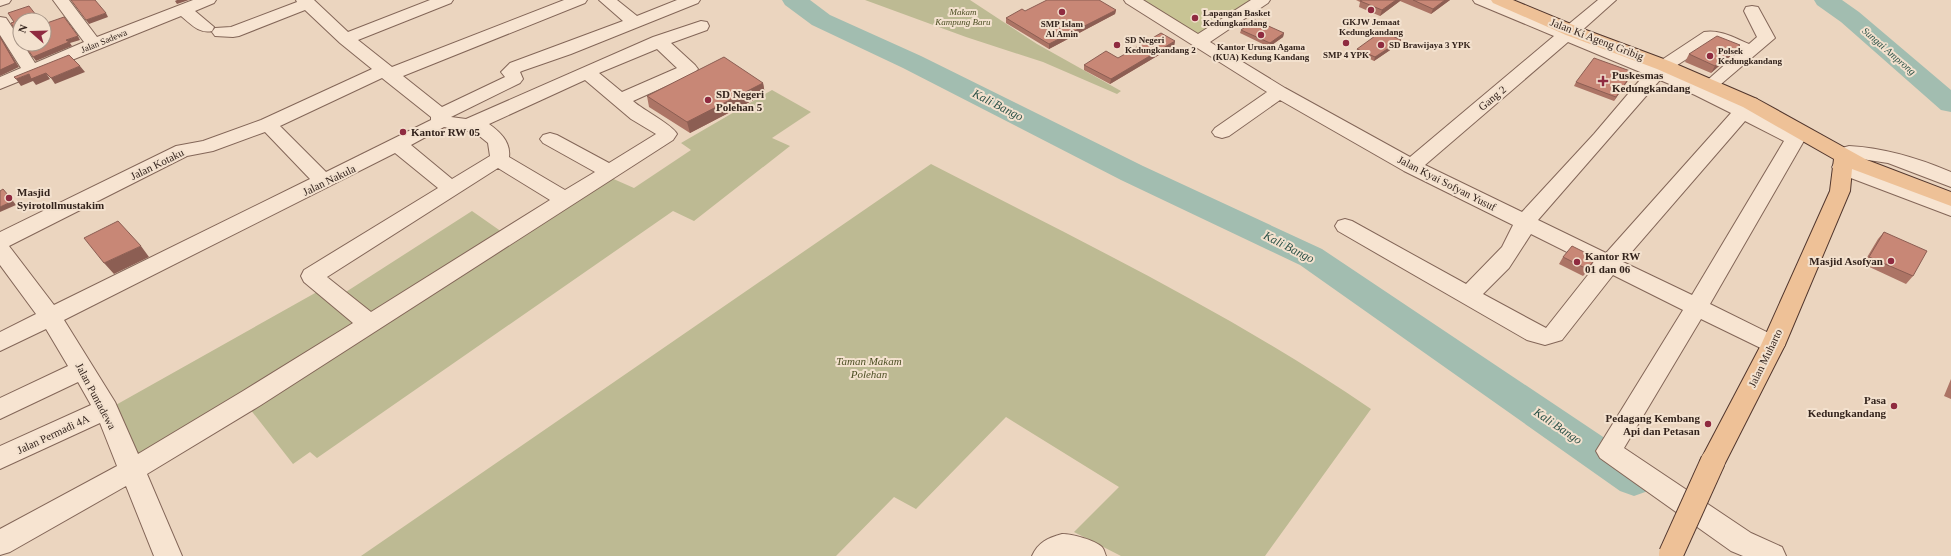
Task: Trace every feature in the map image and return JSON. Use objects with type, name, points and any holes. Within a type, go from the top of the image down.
[{"type":"main road","name":"Jalan Ki Ageng Gribig","points":[[1499,0],[1572,31],[1662,65],[1750,104],[1850,162],[1922,181]]},
{"type":"main road","name":"Jalan Muharto","points":[[1670,555],[1713,462],[1773,345],[1840,191],[1850,162]]},
{"type":"main road","points":[[1922,181],[1951,189]]},
{"type":"main road","points":[[1922,181],[1951,199]]},
{"type":"street","points":[[61,0],[94,44]]},
{"type":"street","name":"Jalan Sadewa","points":[[0,84],[94,44],[163,10],[184,11],[208,0]]},
{"type":"street","points":[[346,39],[445,0]]},
{"type":"street","name":"Jalan Kotaku","points":[[0,241],[183,150],[206,147],[268,124],[387,73],[579,0]]},
{"type":"street","points":[[607,0],[635,22],[692,0]]},
{"type":"street","name":"Jalan Kyai Sofyan Yusuf","points":[[1132,0],[1279,92],[1411,166],[1610,263],[1773,345]]},
{"type":"street","points":[[1198,42],[1262,0]]},
{"type":"street","points":[[1481,0],[1701,91],[1795,139],[1720,270],[1610,451],[1741,542],[1772,556]]},
{"type":"street","name":"Gang 2","points":[[1411,166],[1608,0]]},
{"type":"street","points":[[184,11],[213,29],[233,32],[306,2],[346,39],[440,118],[466,125],[475,123],[659,41],[701,26]]},
{"type":"street","points":[[1710,86],[1766,37],[1752,11]]},
{"type":"street","points":[[0,22],[32,71]]},
{"type":"street","name":"Jalan Nakula","points":[[0,342],[399,146],[436,125],[440,118],[514,79],[514,76],[510,72],[516,67],[635,22]]},
{"type":"street","points":[[1467,296],[1500,264],[1522,232],[1524,222],[1601,138],[1662,65],[1692,50],[1710,36],[1724,39],[1750,50]]},
{"type":"street","points":[[621,100],[689,69],[659,41]]},
{"type":"street","points":[[0,543],[132,470],[252,398],[566,200],[667,134],[638,115],[587,72]]},
{"type":"street","points":[[1222,132],[1279,92]]},
{"type":"street","points":[[1345,226],[1535,334],[1542,337],[1550,337],[1554,334],[1610,263],[1750,104]]},
{"type":"street","points":[[475,123],[495,138],[499,145],[499,161]]},
{"type":"street","points":[[268,124],[324,182]]},
{"type":"street","points":[[550,139],[610,172]]},
{"type":"street","points":[[399,146],[452,188]]},
{"type":"street","points":[[1850,162],[1877,153],[1893,157],[1951,180]]},
{"type":"street","points":[[369,323],[312,276],[494,162],[499,161],[566,200]]},
{"type":"street","points":[[1850,162],[1951,209]]},
{"type":"street","name":"Jalan Puntadewa","points":[[0,249],[51,317],[106,409],[168,556]]},
{"type":"street","points":[[0,409],[83,369]]},
{"type":"street","name":"Jalan Permadi 4A","points":[[0,458],[106,409]]},
{"type":"street","points":[[1046,556],[1057,547],[1065,546],[1083,550],[1092,556]]},
{"type":"shaded area","points":[[1141,0],[1252,0],[1197,35]]},
{"type":"green space","name":"Makam Kampung Baru","points":[[865,0],[970,0],[1037,44],[1121,91],[1117,94],[1043,62],[966,37]]},
{"type":"green space","points":[[772,90],[811,112],[772,138],[790,146],[694,221],[673,211],[317,458],[310,452],[293,464],[243,400],[141,462],[114,406],[324,288],[338,297],[472,211],[502,232],[609,177],[634,188],[691,150],[681,143]]},
{"type":"green space","name":"Taman Makam Polehan","points":[[931,164],[1099,250],[1210,310],[1319,374],[1371,409],[1265,556],[1121,556],[1074,532],[1119,487],[1006,417],[916,509],[894,497],[836,556],[361,556]]},
{"type":"building","points":[[71,0],[95,0],[106,13],[86,20]]},
{"type":"building","name":"SMP Islam Al Amin","points":[[1047,0],[1099,0],[1116,10],[1049,44],[1006,18],[1022,9],[1025,11]]},
{"type":"building","points":[[1396,0],[1382,10],[1360,1]]},
{"type":"building","points":[[1413,0],[1445,0],[1433,9]]},
{"type":"building","points":[[29,6],[34,12],[12,12],[12,19],[8,13]]},
{"type":"building","points":[[64,17],[78,36],[66,40],[69,42],[52,49],[52,21]]},
{"type":"building","name":"Kantor Urusan Agama (KUA) Kedung Kandang","points":[[1255,20],[1284,33],[1270,43],[1241,30]]},
{"type":"building","points":[[1382,31],[1401,40],[1375,57],[1357,49]]},
{"type":"building","points":[[1161,33],[1175,41],[1111,79],[1084,65],[1106,51],[1118,58]]},
{"type":"building","name":"Polsek Kedungkandang","points":[[1717,36],[1740,45],[1715,66],[1689,54]]},
{"type":"building","points":[[0,37],[15,63],[0,70]]},
{"type":"building","points":[[30,52],[45,52],[33,57]]},
{"type":"building","points":[[69,55],[80,66],[51,78],[46,73],[31,79],[29,74],[16,79],[14,77]]},
{"type":"building","points":[[724,57],[763,83],[687,122],[647,96]]},
{"type":"building","name":"Puskesmas Kedungkandang","points":[[1594,58],[1633,72],[1616,97],[1576,82]]},
{"type":"building","points":[[3,189],[13,201],[0,207],[0,191]]},
{"type":"building","points":[[118,221],[141,246],[104,263],[84,238]]},
{"type":"building","name":"Masjid Asofyan","points":[[1884,232],[1927,251],[1913,276],[1869,257]]},
{"type":"building","points":[[1572,246],[1596,258],[1587,269],[1563,257]]},
{"type":"waterway","name":"Kali Bango","points":[[794,0],[821,20],[912,62],[1132,173],[1311,257],[1634,479]]},
{"type":"waterway","name":"Sungai Amprong","points":[[1826,0],[1850,17],[1951,104]]},
{"type":"place","name":"GKJW Jemaat Kedungkandang","points":[[1371,10]]},
{"type":"place","name":"SMP Islam Al Amin","points":[[1062,12]]},
{"type":"place","name":"Lapangan Basket Kedungkandang","points":[[1195,18]]},
{"type":"place","name":"Kantor Urusan Agama (KUA) Kedung Kandang","points":[[1261,35]]},
{"type":"place","name":"SMP 4 YPK","points":[[1346,43]]},
{"type":"place","name":"SD Negeri Kedungkandang 2","points":[[1117,45]]},
{"type":"place","name":"SD Brawijaya 3 YPK","points":[[1381,45]]},
{"type":"place","name":"Polsek Kedungkandang","points":[[1710,56]]},
{"type":"place","name":"Puskesmas Kedungkandang","points":[[1603,81]]},
{"type":"place","name":"SD Negeri Polehan 5","points":[[708,100]]},
{"type":"place","name":"Kantor RW 05","points":[[403,132]]},
{"type":"place","name":"Masjid Syirotollmustakim","points":[[9,198]]},
{"type":"place","name":"Masjid Asofyan","points":[[1891,261]]},
{"type":"place","name":"Kantor RW 01 dan 06","points":[[1577,262]]},
{"type":"place","name":"Pasa Kedungkandang","points":[[1894,406]]},
{"type":"place","name":"Pedagang Kembang Api dan Petasan","points":[[1708,424]]}]
